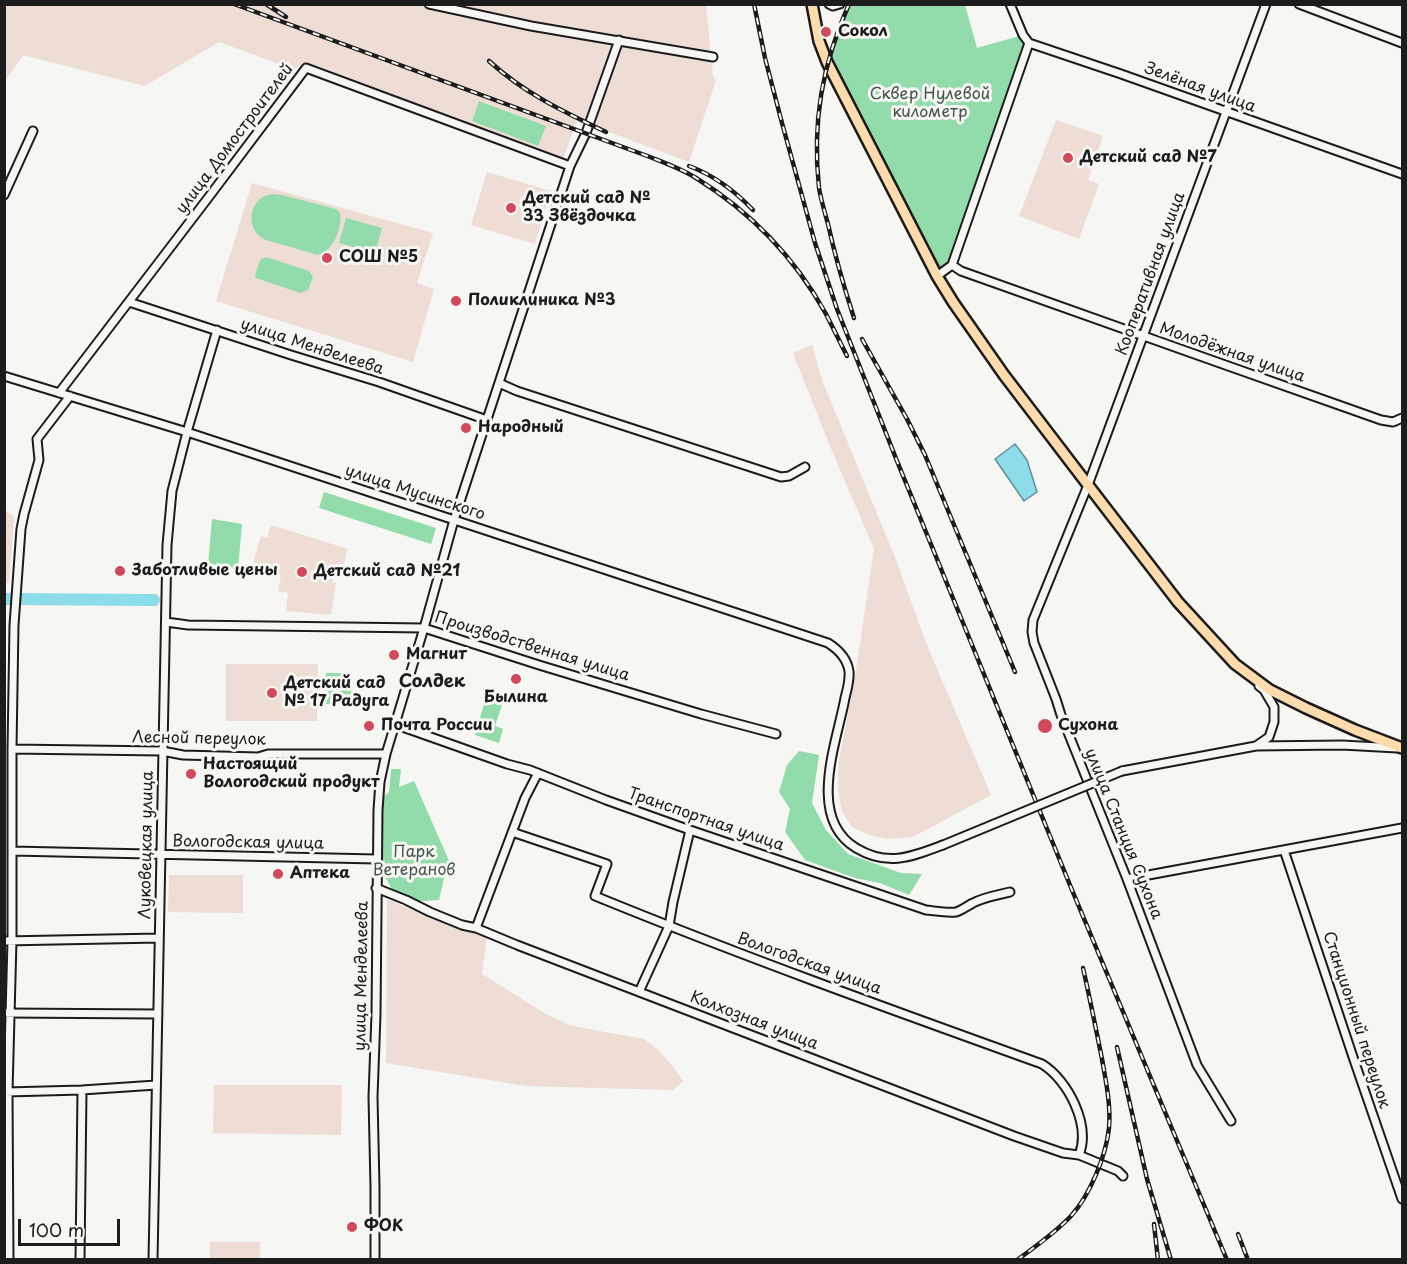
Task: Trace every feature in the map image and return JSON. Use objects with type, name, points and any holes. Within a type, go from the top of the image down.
[{"type":"main road","points":[[812,4],[819,41],[827,62],[937,276],[1004,375],[1178,602],[1235,664],[1270,690],[1355,730],[1402,748]]},
{"type":"street","points":[[429,4],[531,26],[713,57]]},
{"type":"street","points":[[829,5],[840,4]]},
{"type":"street","points":[[937,276],[952,266],[1029,43],[1023,35],[1010,4]]},
{"type":"street","name":"Кооперативная улица","points":[[1088,485],[1266,4]]},
{"type":"street","points":[[1299,4],[1402,43]]},
{"type":"street","name":"улица Менделеева","points":[[375,1260],[373,1097],[376,1014],[376,859],[380,782],[394,724],[486,420],[570,166],[586,133],[619,40]]},
{"type":"street","name":"Зелёная улица","points":[[1029,43],[1402,174]]},
{"type":"street","name":"улица Домостроителей","points":[[59,393],[306,68],[570,166]]},
{"type":"street","points":[[4,195],[33,131]]},
{"type":"street","name":"Молодёжная улица","points":[[952,266],[1143,337],[1381,420],[1393,422],[1402,418]]},
{"type":"street","name":"улица Менделеева","points":[[129,302],[379,382],[486,420]]},
{"type":"street","name":"Луковецкая улица","points":[[153,1260],[167,545],[172,491],[217,330]]},
{"type":"street","name":"улица Мусинского","points":[[4,375],[187,432],[828,643],[845,658],[849,669],[847,690],[831,764],[828,790],[829,810],[836,828],[850,844],[867,855],[890,859],[911,857],[1122,771],[1256,746]]},
{"type":"street","points":[[499,383],[781,477],[789,476],[805,467]]},
{"type":"street","points":[[9,1260],[6,1092],[17,580],[24,514],[39,460],[37,439],[70,396]]},
{"type":"street","name":"улица Станция Сухона","points":[[1088,485],[1033,620],[1034,644],[1127,879],[1197,1065],[1231,1121]]},
{"type":"street","name":"Производственная улица","points":[[166,622],[188,625],[424,628],[701,714],[776,734]]},
{"type":"street","points":[[1235,664],[1264,690],[1274,707],[1274,722],[1269,737],[1256,746]]},
{"type":"street","name":"Транспортная улица","points":[[394,724],[538,773],[690,830],[926,910],[954,912],[983,898],[1010,892]]},
{"type":"street","points":[[1256,746],[1342,745],[1402,748]]},
{"type":"street","name":"Лесной переулок","points":[[12,749],[162,751],[183,755],[258,757],[268,754],[386,754]]},
{"type":"street","points":[[476,928],[525,798],[538,773]]},
{"type":"street","points":[[1127,879],[1402,828]]},
{"type":"street","points":[[639,992],[669,926],[690,830]]},
{"type":"street","name":"Вологодская улица","points":[[512,832],[607,864],[595,896],[669,926],[1042,1064],[1053,1072],[1073,1100],[1083,1137],[1079,1155]]},
{"type":"street","name":"Станционный переулок","points":[[1284,850],[1402,1199]]},
{"type":"street","name":"Вологодская улица","points":[[12,852],[376,859]]},
{"type":"street","name":"Колхозная улица","points":[[376,888],[462,925],[476,928],[1014,1136],[1063,1154],[1079,1155],[1118,1171],[1124,1176]]},
{"type":"street","points":[[8,940],[159,938]]},
{"type":"street","points":[[7,1013],[158,1014]]},
{"type":"street","points":[[6,1092],[156,1085]]},
{"type":"street","points":[[80,1260],[82,1090]]},
{"type":"shaded area","points":[[5,4],[706,5],[713,76],[716,80],[689,162],[577,120],[563,159],[310,63],[293,69],[219,42],[145,86],[23,55],[5,81]]},
{"type":"shaded area","name":"Детский сад №7","points":[[1056,120],[1103,136],[1088,180],[1099,184],[1079,239],[1019,216]]},
{"type":"shaded area","name":"Детский сад № 33 Звёздочка","points":[[487,172],[551,191],[535,244],[471,225]]},
{"type":"shaded area","name":"СОШ №5","points":[[252,183],[433,233],[417,283],[434,289],[413,362],[216,301]]},
{"type":"shaded area","points":[[812,345],[822,380],[896,560],[926,643],[991,795],[913,837],[888,839],[869,835],[852,827],[842,812],[838,790],[838,766],[855,677],[874,549],[793,353]]},
{"type":"shaded area","points":[[4,509],[14,517],[9,583],[5,583]]},
{"type":"shaded area","name":"Детский сад №21","points":[[271,525],[348,549],[342,569],[336,568],[332,582],[336,583],[331,615],[286,611],[288,593],[278,591],[281,575],[252,567],[261,536],[267,538]]},
{"type":"shaded area","name":"Детский сад № 17 Радуга","points":[[226,664],[318,664],[317,721],[226,721]]},
{"type":"shaded area","points":[[169,875],[243,875],[243,913],[168,912]]},
{"type":"shaded area","points":[[387,899],[438,921],[487,934],[482,974],[546,1014],[572,1026],[644,1039],[671,1064],[683,1081],[673,1090],[526,1086],[386,1063]]},
{"type":"shaded area","points":[[214,1085],[342,1085],[341,1135],[213,1133]]},
{"type":"shaded area","points":[[210,1242],[260,1242],[260,1259],[210,1259]]},
{"type":"green space","name":"Сквер Нулевой километр","points":[[849,5],[965,5],[977,48],[1023,35],[1029,43],[952,265],[937,276],[827,62],[837,30]]},
{"type":"green space","points":[[479,101],[546,126],[538,146],[472,121]]},
{"type":"green space","points":[[272,194],[336,209],[340,213],[340,226],[333,244],[318,255],[259,236],[252,222],[254,208],[264,196]]},
{"type":"green space","points":[[346,218],[382,228],[375,253],[339,243]]},
{"type":"green space","points":[[266,257],[309,271],[313,277],[308,290],[300,293],[256,278],[260,260]]},
{"type":"green space","points":[[324,492],[436,528],[431,544],[319,508]]},
{"type":"green space","points":[[212,519],[242,524],[238,568],[208,565]]},
{"type":"green space","points":[[326,673],[352,673],[351,704],[325,704]]},
{"type":"green space","points":[[486,697],[503,702],[495,726],[503,729],[499,743],[475,735]]},
{"type":"green space","points":[[799,751],[819,755],[812,803],[826,830],[848,854],[901,873],[922,874],[909,895],[880,883],[855,878],[805,860],[785,832],[790,809],[779,792],[787,765]]},
{"type":"green space","name":"Парк Ветеранов","points":[[391,769],[401,769],[399,787],[414,781],[450,863],[439,900],[411,902],[396,896],[380,868],[381,799],[389,792]]},
{"type":"water","points":[[1015,444],[1027,460],[1037,492],[1024,501],[995,459]]},
{"type":"waterway","points":[[4,599],[154,600]]},
{"type":"railway","points":[[234,4],[650,157],[691,175],[716,191],[753,221],[786,255],[814,293],[847,356]]},
{"type":"railway","points":[[266,4],[286,17]]},
{"type":"railway","points":[[754,4],[782,123],[815,243],[837,309],[1072,890],[1227,1260]]},
{"type":"railway","points":[[849,4],[832,49],[821,94],[817,164],[821,197],[854,318]]},
{"type":"railway","points":[[489,61],[530,92],[606,132]]},
{"type":"railway","points":[[689,166],[723,184],[753,210]]},
{"type":"railway","points":[[862,339],[925,455],[1015,672]]},
{"type":"railway","points":[[1017,1260],[1058,1228],[1078,1207],[1096,1175],[1107,1139],[1108,1094],[1083,968]]},
{"type":"railway","points":[[1117,1047],[1147,1179],[1171,1260]]},
{"type":"railway","points":[[1154,1224],[1158,1260]]},
{"type":"railway","points":[[1238,1234],[1248,1260]]},
{"type":"place","name":"Сокол","points":[[826,32]]},
{"type":"place","name":"Детский сад №7","points":[[1068,158]]},
{"type":"place","name":"Детский сад № 33 Звёздочка","points":[[511,208]]},
{"type":"place","name":"СОШ №5","points":[[327,258]]},
{"type":"place","name":"Поликлиника №3","points":[[456,301]]},
{"type":"place","name":"Народный","points":[[466,428]]},
{"type":"place","name":"Заботливые цены","points":[[120,571]]},
{"type":"place","name":"Детский сад №21","points":[[302,572]]},
{"type":"place","name":"Магнит","points":[[394,655]]},
{"type":"place","name":"Былина","points":[[516,679]]},
{"type":"place","name":"Детский сад № 17 Радуга","points":[[272,693]]},
{"type":"place","name":"Почта России","points":[[369,726]]},
{"type":"place","name":"Сухона","points":[[1045,726]]},
{"type":"place","name":"Настоящий Вологодский продукт","points":[[191,774]]},
{"type":"place","name":"Аптека","points":[[278,874]]},
{"type":"place","name":"ФОК","points":[[352,1227]]},
{"type":"district","name":"Солдек","points":[[432,682]]}]
